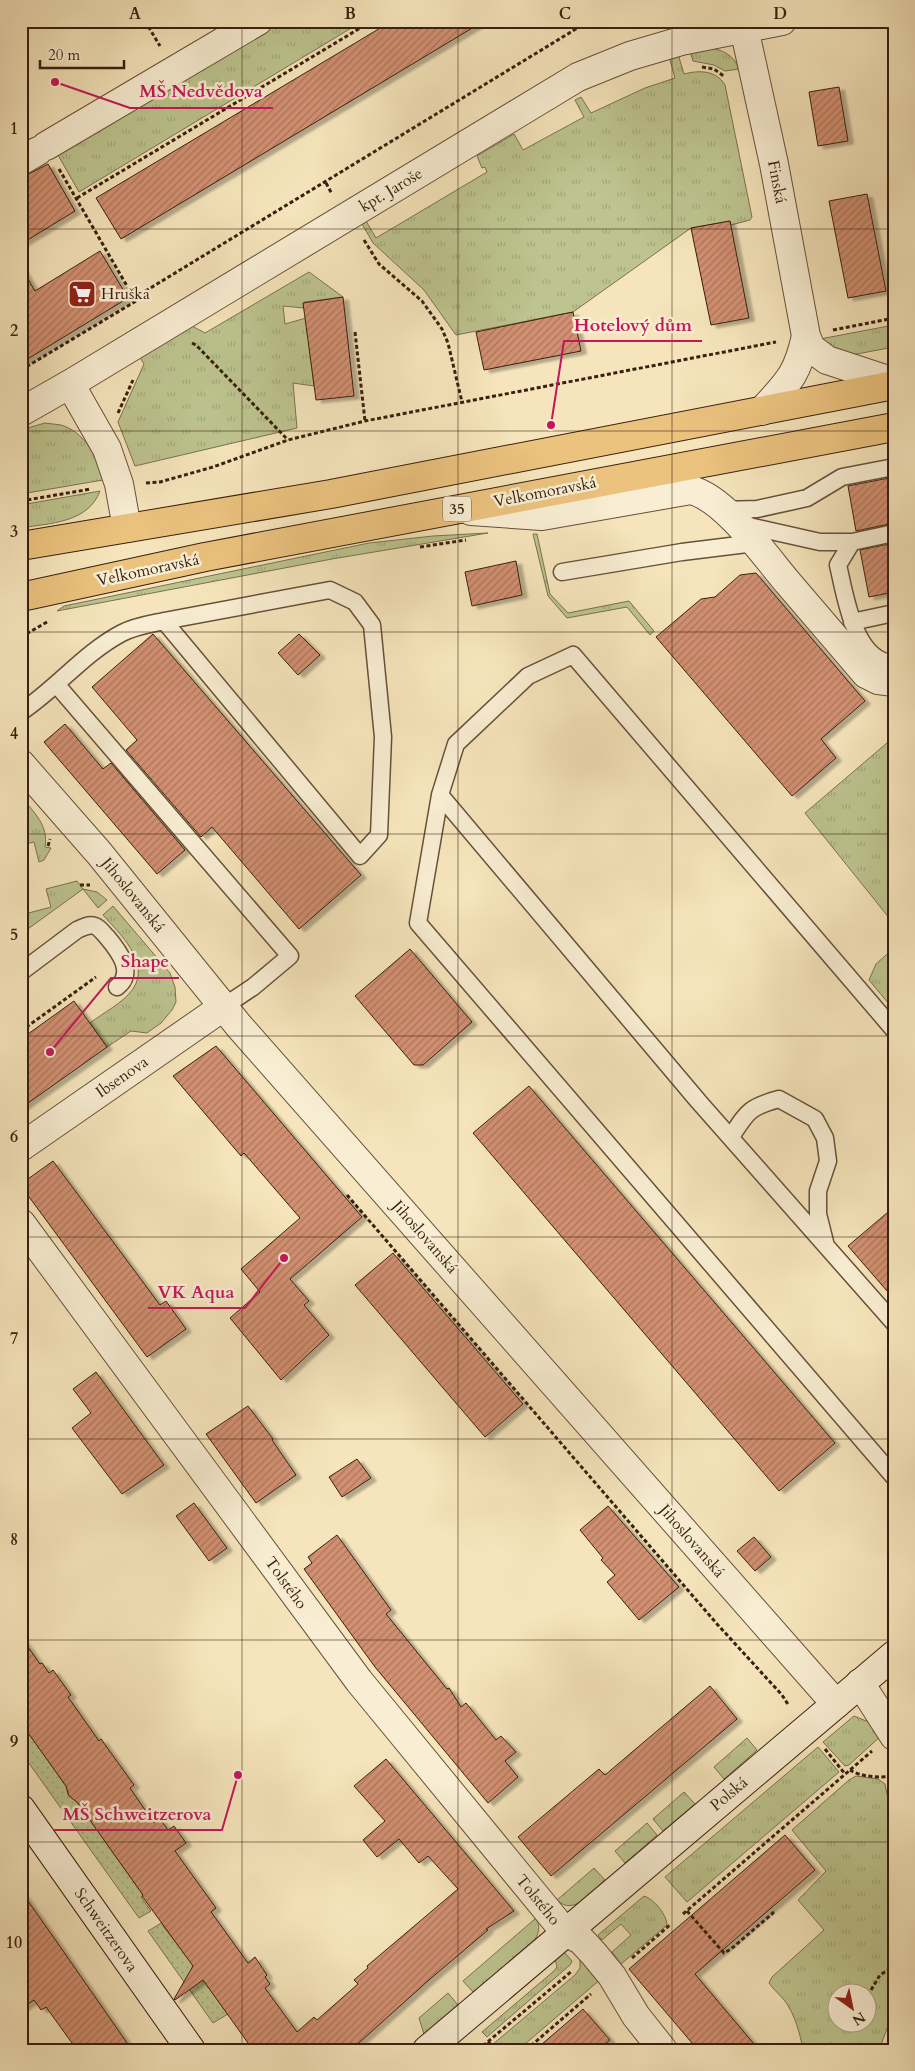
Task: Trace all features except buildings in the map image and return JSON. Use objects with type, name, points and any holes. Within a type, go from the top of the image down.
[{"type":"main road","name":"35","points":[[21,546],[341,492],[762,411],[894,383]]},
{"type":"main road","name":"Velkomoravská","points":[[21,597],[205,558],[455,509],[894,427]]},
{"type":"street","points":[[35,153],[258,21]]},
{"type":"street","name":"kpt. Jaroše","points":[[21,412],[578,77],[630,56],[681,40],[782,21]]},
{"type":"street","name":"Finská","points":[[744,28],[776,174],[805,336],[811,348],[828,360],[894,383]]},
{"type":"street","name":"Finská","points":[[762,411],[791,380],[800,360],[805,336]]},
{"type":"street","points":[[70,384],[107,448],[119,484],[127,528]]},
{"type":"street","points":[[455,509],[542,516],[691,490],[702,492],[739,526],[866,674],[878,680],[894,682]]},
{"type":"street","name":"Jihoslovanská","points":[[21,764],[99,853],[223,1007],[836,1704]]},
{"type":"street","name":"Ibsenova","points":[[21,1147],[223,1007]]},
{"type":"street","name":"Tolstého","points":[[21,1223],[358,1681],[565,1932]]},
{"type":"street","name":"Polská","points":[[427,2050],[894,1655]]},
{"type":"street","points":[[860,1684],[886,1741]]},
{"type":"street","name":"Schweitzerova","points":[[21,1809],[191,2050]]},
{"type":"street","points":[[565,1932],[581,1940],[594,1954],[612,1976],[636,2016],[663,2050]]},
{"type":"lane","points":[[562,572],[682,552],[739,526],[757,509],[807,498],[842,476],[894,467]]},
{"type":"lane","points":[[739,526],[820,542],[852,542],[894,533]]},
{"type":"lane","points":[[852,542],[838,565],[852,622],[861,641],[872,654],[888,663],[894,663]]},
{"type":"lane","points":[[21,712],[86,658],[124,632],[140,626],[164,621],[330,590],[355,602],[372,625],[384,737],[379,835],[360,856],[164,621]]},
{"type":"lane","points":[[852,622],[894,613]]},
{"type":"lane","points":[[894,1030],[573,656],[528,676],[456,744],[440,795],[418,923],[894,1477]]},
{"type":"lane","points":[[56,684],[290,956],[253,987],[223,1007]]},
{"type":"lane","points":[[440,795],[731,1137],[894,1323]]},
{"type":"lane","points":[[21,972],[77,930],[86,926],[94,926],[99,928],[118,950],[123,960],[125,968],[124,977],[116,987]]},
{"type":"lane","points":[[731,1137],[746,1115],[759,1104],[779,1099],[815,1119],[825,1138],[828,1160],[818,1192],[818,1214],[826,1244]]},
{"type":"path","points":[[145,21],[157,42]]},
{"type":"path","points":[[77,198],[372,21]]},
{"type":"path","points":[[21,370],[590,21]]},
{"type":"path","points":[[697,67],[714,69],[729,83]]},
{"type":"path","points":[[35,153],[77,198],[139,306]]},
{"type":"path","points":[[360,234],[379,264],[422,301],[442,330],[448,343],[462,402]]},
{"type":"path","points":[[21,501],[119,484],[160,482],[213,467],[288,440],[365,421],[894,318]]},
{"type":"path","points":[[356,332],[365,421]]},
{"type":"path","points":[[190,343],[196,345],[288,440]]},
{"type":"path","points":[[117,414],[136,374]]},
{"type":"path","points":[[416,548],[475,538]]},
{"type":"path","points":[[21,637],[54,618]]},
{"type":"path","points":[[21,1031],[100,974]]},
{"type":"path","points":[[341,1188],[717,1624],[782,1695],[793,1711]]},
{"type":"path","points":[[684,1914],[845,1774],[886,1741]]},
{"type":"path","points":[[821,1744],[845,1774]]},
{"type":"path","points":[[850,1770],[856,1774],[894,1776]]},
{"type":"path","points":[[687,1911],[724,1952],[731,1949],[774,1913],[772,1910]]},
{"type":"path","points":[[628,1962],[672,1924]]},
{"type":"path","points":[[875,1984],[880,1975],[894,1966]]},
{"type":"path","points":[[526,2050],[598,1988]]},
{"type":"path","points":[[485,2037],[496,2050]]},
{"type":"green space","points":[[282,21],[363,21],[79,192],[58,155]]},
{"type":"green space","points":[[708,48],[731,56],[739,69],[725,71],[714,65],[693,61],[690,51]]},
{"type":"green space","points":[[678,54],[684,74],[707,72],[717,76],[725,85],[752,217],[750,220],[731,225],[730,221],[691,228],[573,312],[456,335],[424,290],[373,243],[362,224],[366,221],[376,238],[487,172],[485,167],[482,168],[477,156],[514,134],[523,150],[584,117],[575,100],[581,97],[591,113],[645,88],[675,78],[670,60],[671,57]]},
{"type":"green space","points":[[309,272],[343,297],[304,302],[304,308],[283,306],[285,324],[306,318],[314,386],[293,383],[297,428],[135,466],[118,422],[144,364],[139,356],[192,326],[205,333]]},
{"type":"green space","points":[[894,325],[894,347],[846,356],[820,339]]},
{"type":"green space","points":[[45,423],[69,428],[83,439],[98,463],[103,480],[21,494],[21,430]]},
{"type":"green space","points":[[100,491],[87,510],[67,520],[21,528],[21,505]]},
{"type":"green space","points":[[488,533],[332,559],[57,611],[64,606],[369,543],[433,536]]},
{"type":"green space","points":[[533,534],[537,534],[550,594],[568,613],[629,601],[654,631],[650,635],[627,607],[567,618],[548,596]]},
{"type":"green space","points":[[894,737],[894,924],[805,813]]},
{"type":"green space","points":[[21,797],[43,826],[46,839],[45,847],[51,848],[44,860],[39,862],[34,842],[21,845]]},
{"type":"green space","points":[[77,881],[83,889],[21,934],[21,915],[51,907],[46,889]]},
{"type":"green space","points":[[83,889],[97,892],[107,900],[98,908]]},
{"type":"green space","points":[[113,906],[170,973],[175,987],[176,1002],[161,1023],[147,1033],[131,1031],[107,1047],[90,1023],[129,994],[138,979],[136,958],[124,939],[103,915]]},
{"type":"green space","points":[[894,948],[894,1010],[869,980],[876,964]]},
{"type":"green space","points":[[854,1716],[876,1725],[882,1735],[849,1765],[845,1766],[823,1742]]},
{"type":"green space","points":[[21,1723],[66,1786],[68,1795],[77,1802],[143,1895],[141,1897],[151,1911],[139,1918],[21,1752]]},
{"type":"green space","points":[[747,1738],[757,1750],[724,1779],[714,1767]]},
{"type":"green space","points":[[818,1747],[839,1772],[687,1902],[665,1877]]},
{"type":"green space","points":[[856,1776],[878,1779],[885,1784],[894,1829],[894,2010],[879,2050],[803,2050],[792,2012],[769,1983],[772,1977],[824,1930],[798,1900],[826,1871],[792,1830]]},
{"type":"green space","points":[[684,1792],[695,1804],[663,1831],[653,1819]]},
{"type":"green space","points":[[647,1823],[657,1835],[625,1863],[615,1851]]},
{"type":"green space","points":[[594,1868],[605,1880],[589,1896],[570,1906],[557,1900]]},
{"type":"green space","points":[[644,1896],[652,1900],[659,1908],[665,1917],[667,1925],[621,1964],[612,1952],[631,1935],[621,1924],[602,1940],[598,1935]]},
{"type":"green space","points":[[536,1918],[539,1930],[533,1942],[473,1992],[463,1981]]},
{"type":"green space","points":[[163,1922],[163,1926],[193,1965],[192,1967],[199,1978],[202,1978],[228,2014],[213,2023],[148,1931]]},
{"type":"green space","points":[[564,1952],[572,1961],[570,1965],[487,2037],[482,2032],[554,1971],[557,1967],[555,1959]]},
{"type":"green space","points":[[580,1957],[602,1978],[518,2050],[486,2050],[575,1975],[580,1968]]},
{"type":"green space","points":[[448,1993],[458,2005],[424,2034],[419,2018]]},
{"type":"place","name":"MŠ Nedvědova","points":[[55,82]]},
{"type":"place","name":"Hruška","points":[[82,294]]},
{"type":"place","name":"Hotelový dům","points":[[551,425]]},
{"type":"place","name":"Shape","points":[[50,1052]]},
{"type":"place","name":"VK Aqua","points":[[284,1258]]},
{"type":"place","name":"MŠ Schweitzerova","points":[[238,1775]]}]
